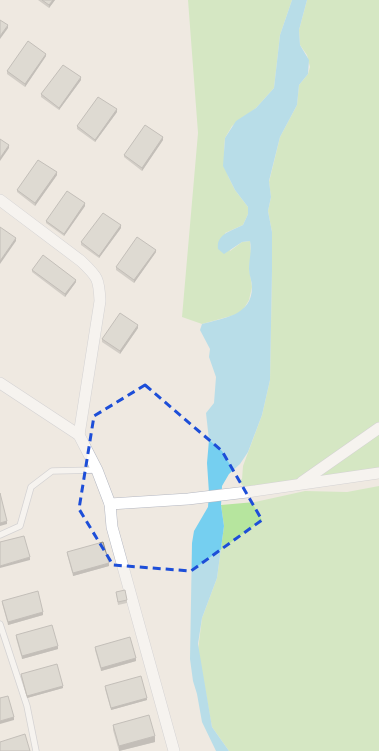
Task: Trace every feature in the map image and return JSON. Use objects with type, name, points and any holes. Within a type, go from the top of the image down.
[{"type":"street","points":[[0,200],[81,261],[92,271],[99,281],[100,301],[79,435]]},
{"type":"street","points":[[0,383],[79,435],[97,470],[110,504],[112,527],[174,751]]},
{"type":"street","points":[[299,483],[379,428]]},
{"type":"street","points":[[110,504],[188,499],[379,473]]},
{"type":"lane","points":[[0,535],[20,526],[31,487],[52,472],[97,470]]},
{"type":"lane","points":[[0,624],[26,706],[36,751]]},
{"type":"highlighted area","points":[[145,385],[222,451],[262,520],[191,571],[113,565],[79,509],[94,416]]},
{"type":"green space","points":[[188,0],[292,0],[280,35],[274,88],[256,108],[232,126],[225,138],[224,150],[228,176],[235,190],[248,207],[248,214],[243,225],[225,233],[230,251],[242,242],[250,241],[251,254],[249,268],[252,287],[249,300],[243,310],[238,314],[202,324],[182,317],[198,133]]},
{"type":"green space","points":[[307,0],[379,0],[379,427],[298,483],[252,488],[243,486],[239,481],[242,479],[243,466],[262,415],[270,380],[272,232],[268,211],[271,197],[269,182],[280,137],[297,105],[299,85],[308,74],[310,67],[307,55],[300,45],[299,30]]},
{"type":"green space","points":[[379,434],[379,474],[315,479]]},
{"type":"green space","points":[[379,486],[379,751],[229,751],[212,727],[198,650],[202,618],[217,578],[224,526],[221,505],[255,502],[305,491],[347,492]]},
{"type":"water","points":[[292,0],[307,0],[299,30],[300,45],[309,60],[308,74],[299,85],[297,105],[280,137],[269,181],[271,197],[268,211],[272,232],[270,380],[262,415],[248,452],[240,464],[229,474],[222,486],[221,505],[224,526],[217,578],[202,618],[198,644],[212,727],[229,751],[216,751],[202,722],[190,659],[192,543],[194,531],[208,507],[209,493],[207,463],[209,440],[206,413],[214,403],[216,377],[209,357],[210,349],[200,330],[202,324],[227,317],[242,310],[251,297],[252,287],[249,269],[251,248],[250,241],[242,242],[224,254],[218,249],[219,240],[222,236],[243,225],[248,214],[248,207],[235,190],[223,166],[225,138],[236,121],[256,108],[274,88],[280,35]]},
{"type":"building","points":[[42,0],[53,0],[49,5]]},
{"type":"building","points":[[0,20],[8,25],[0,36]]},
{"type":"building","points":[[28,41],[46,54],[25,84],[7,71]]},
{"type":"building","points":[[63,65],[81,77],[59,108],[41,94]]},
{"type":"building","points":[[98,97],[117,109],[95,140],[77,126]]},
{"type":"building","points":[[145,125],[163,137],[142,168],[124,155]]},
{"type":"building","points":[[0,139],[9,145],[0,158]]},
{"type":"building","points":[[38,160],[57,172],[35,203],[17,190]]},
{"type":"building","points":[[67,191],[85,203],[64,234],[46,221]]},
{"type":"building","points":[[103,213],[121,225],[99,256],[81,242]]},
{"type":"building","points":[[0,227],[16,238],[0,261]]},
{"type":"building","points":[[137,237],[156,250],[134,280],[116,267]]},
{"type":"building","points":[[43,255],[76,280],[65,294],[32,270]]},
{"type":"building","points":[[120,313],[138,325],[120,351],[102,339]]},
{"type":"building","points":[[0,493],[7,521],[0,523]]},
{"type":"building","points":[[24,536],[30,557],[0,566],[0,542]]},
{"type":"building","points":[[103,542],[109,563],[73,573],[67,552]]},
{"type":"building","points":[[125,590],[127,600],[118,602],[116,592]]},
{"type":"building","points":[[38,591],[43,612],[8,622],[2,601]]},
{"type":"building","points":[[52,625],[58,646],[22,656],[16,635]]},
{"type":"building","points":[[130,637],[136,658],[101,668],[95,647]]},
{"type":"building","points":[[57,664],[63,686],[27,696],[21,674]]},
{"type":"building","points":[[141,676],[147,698],[111,708],[105,686]]},
{"type":"building","points":[[8,696],[14,717],[0,721],[0,698]]},
{"type":"building","points":[[149,715],[155,736],[119,746],[113,725]]},
{"type":"building","points":[[25,734],[30,751],[0,751],[0,742]]}]
